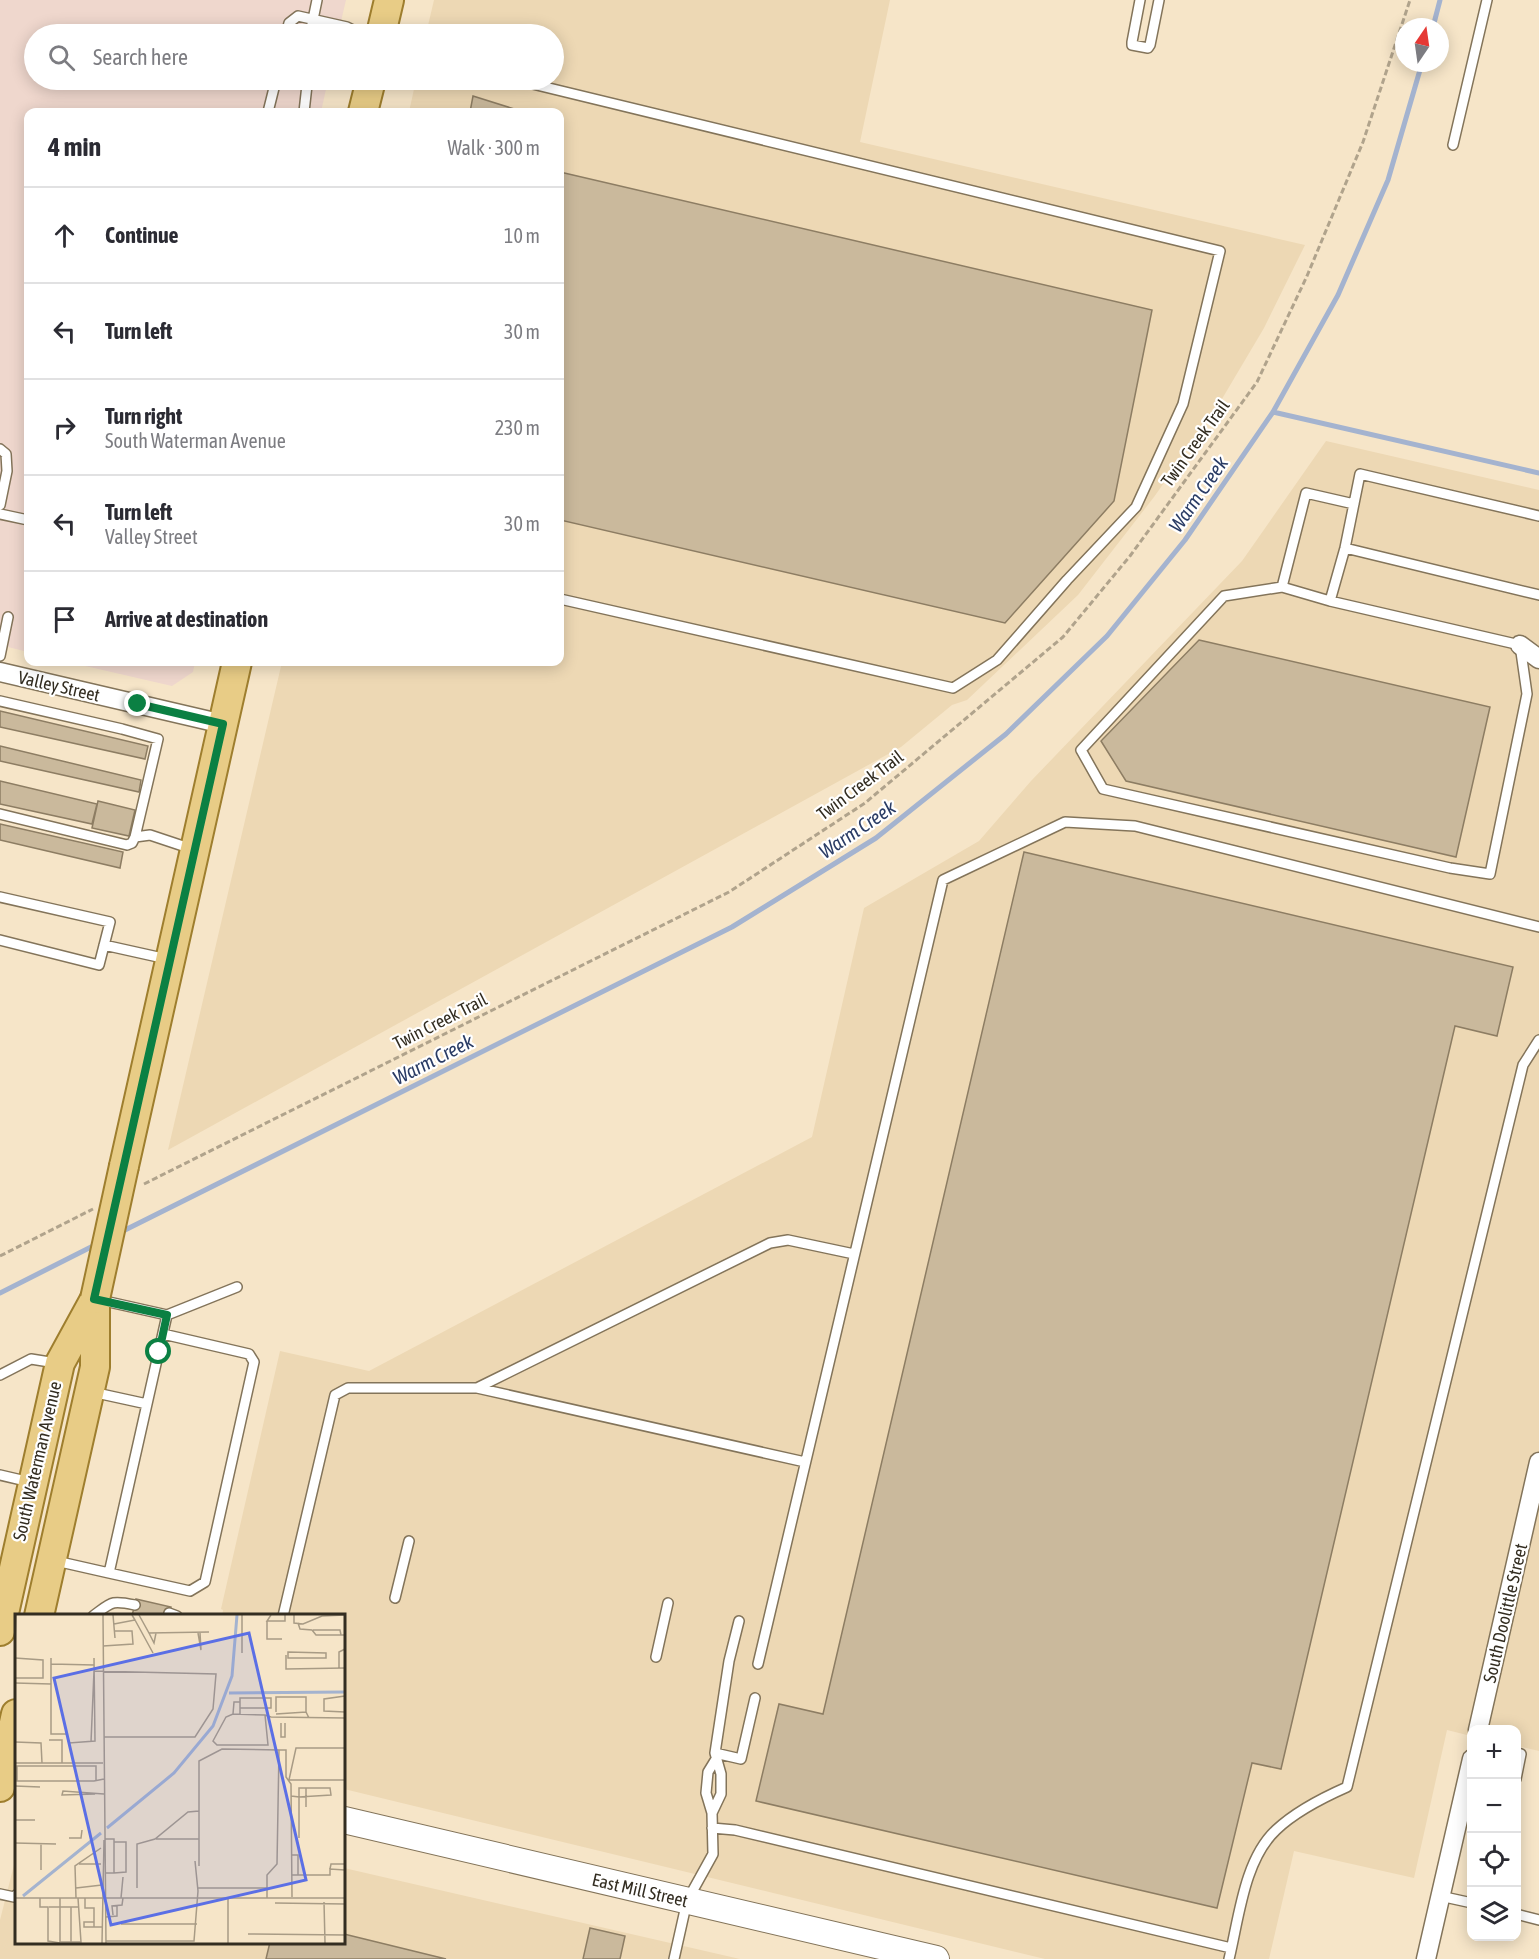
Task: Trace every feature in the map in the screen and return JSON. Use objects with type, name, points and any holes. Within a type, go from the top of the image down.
[{"type":"main road","points":[[383,24],[389,0]]},
{"type":"main road","points":[[364,108],[368,90]]},
{"type":"main road","name":"South Waterman Avenue","points":[[0,1631],[60,1363],[94,1299],[131,1176],[170,960],[236,666]]},
{"type":"main road","name":"South Waterman Avenue","points":[[39,1614],[95,1367],[94,1299]]},
{"type":"main road","points":[[51,1560],[39,1528],[75,1375],[68,1365],[60,1363]]},
{"type":"main road","points":[[0,1787],[15,1718]]},
{"type":"main road","name":"East Mill Street","points":[[345,1820],[926,1958]]},
{"type":"street","points":[[1520,645],[1539,659]]},
{"type":"street","name":"Valley Street","points":[[0,672],[223,724]]},
{"type":"street","name":"South Doolittle Street","points":[[1479,1725],[1539,1462]]},
{"type":"street","points":[[1426,1959],[1467,1779]]},
{"type":"lane","points":[[312,24],[317,0]]},
{"type":"lane","points":[[1453,145],[1487,0]]},
{"type":"lane","points":[[1140,1],[1158,3],[1148,48],[1132,45],[1140,1]]},
{"type":"lane","points":[[289,24],[298,16],[336,24]]},
{"type":"lane","points":[[269,108],[274,90]]},
{"type":"lane","points":[[304,108],[306,90]]},
{"type":"lane","points":[[557,90],[1220,251],[1183,404],[1136,507],[1067,580],[997,660],[952,688],[564,600]]},
{"type":"lane","points":[[0,448],[6,454],[7,471],[0,505]]},
{"type":"lane","points":[[1330,601],[1345,548],[1360,474],[1539,516]]},
{"type":"lane","points":[[1282,587],[1306,493],[1354,504]]},
{"type":"lane","points":[[0,514],[24,519]]},
{"type":"lane","points":[[1345,548],[1539,595]]},
{"type":"lane","points":[[1282,587],[1330,601],[1520,645],[1527,693],[1490,874],[1450,868],[1103,789],[1081,750],[1224,596],[1282,587]]},
{"type":"lane","points":[[0,656],[8,617]]},
{"type":"lane","points":[[0,701],[158,739],[132,843],[123,845],[0,814]]},
{"type":"lane","points":[[758,1664],[943,880],[1065,822],[1135,826],[1539,927]]},
{"type":"lane","points":[[135,837],[150,835],[195,850]]},
{"type":"lane","points":[[0,897],[110,922],[99,965],[0,940]]},
{"type":"lane","points":[[104,945],[170,960]]},
{"type":"lane","points":[[1229,1959],[1249,1874],[1257,1854],[1275,1830],[1315,1801],[1347,1787],[1523,1065],[1539,1040]]},
{"type":"lane","points":[[477,1388],[770,1244],[788,1240],[854,1254]]},
{"type":"lane","points":[[94,1299],[167,1315],[237,1287]]},
{"type":"lane","points":[[109,1573],[167,1315]]},
{"type":"lane","points":[[51,1560],[189,1591],[205,1582],[254,1362],[249,1354],[163,1334]]},
{"type":"lane","points":[[0,1375],[31,1359],[60,1363]]},
{"type":"lane","points":[[283,1614],[335,1395],[348,1388],[477,1388],[805,1462]]},
{"type":"lane","points":[[90,1391],[147,1404]]},
{"type":"lane","points":[[0,1475],[32,1482]]},
{"type":"lane","points":[[395,1598],[409,1541]]},
{"type":"lane","points":[[96,1614],[112,1602],[135,1605]]},
{"type":"lane","points":[[656,1658],[668,1603]]},
{"type":"lane","points":[[674,1959],[687,1901],[713,1854],[712,1813],[706,1793],[708,1773],[715,1756],[729,1661],[739,1621]]},
{"type":"lane","points":[[715,1756],[741,1759],[755,1698]]},
{"type":"lane","points":[[712,1813],[721,1794],[721,1774],[715,1756]]},
{"type":"lane","points":[[712,1828],[735,1830],[1231,1948]]},
{"type":"lane","points":[[0,1894],[15,1897]]},
{"type":"lane","points":[[1440,1896],[1467,1902]]},
{"type":"lane","points":[[1521,1915],[1539,1920]]},
{"type":"path","name":"Twin Creek Trail","points":[[131,1176],[729,892],[865,803],[1063,637],[1130,556],[1257,382],[1307,276],[1363,142],[1410,0]]},
{"type":"path","points":[[0,1256],[96,1208]]},
{"type":"shaded area","points":[[0,0],[346,0],[340,24],[24,24],[24,90],[326,90],[322,108],[24,108],[24,651],[0,645]]},
{"type":"shaded area","points":[[434,0],[890,0],[860,142],[1305,245],[1264,328],[1216,409],[1154,497],[1078,595],[967,700],[952,705],[901,747],[168,1150],[281,666],[564,666],[564,108],[410,108],[414,90],[564,90],[564,24],[428,24]]},
{"type":"shaded area","points":[[1326,441],[1539,490],[1539,1751],[1521,1747],[1521,1725],[1467,1725],[1467,1735],[1447,1730],[1414,1878],[1294,1851],[1269,1959],[1045,1959],[345,1789],[345,1614],[222,1614],[221,1609],[280,1351],[369,1371],[812,1137],[864,908],[979,841],[1031,781],[1242,561]]},
{"type":"shaded area","points":[[85,666],[194,666],[193,672],[172,686]]},
{"type":"shaded area","points":[[15,1861],[15,1944],[345,1944],[345,1868],[740,1959],[0,1959],[0,1920]]},
{"type":"building","points":[[473,96],[511,108],[471,108]]},
{"type":"building","points":[[564,173],[1152,310],[1114,501],[1005,623],[564,521]]},
{"type":"building","points":[[1199,640],[1490,707],[1456,857],[1126,781],[1101,741]]},
{"type":"building","points":[[0,711],[148,746],[145,759],[0,727]]},
{"type":"building","points":[[0,746],[141,780],[139,792],[0,761]]},
{"type":"building","points":[[0,781],[97,804],[92,824],[0,804]]},
{"type":"building","points":[[98,801],[135,810],[129,836],[92,828]]},
{"type":"building","points":[[0,824],[123,852],[120,868],[0,840]]},
{"type":"building","points":[[1024,852],[1513,967],[1497,1036],[1455,1026],[1281,1769],[1252,1763],[1217,1908],[756,1801],[779,1704],[823,1714]]},
{"type":"building","points":[[136,1599],[171,1607],[169,1614],[132,1614]]},
{"type":"building","points":[[590,1928],[625,1936],[620,1959],[583,1959]]},
{"type":"building","points":[[345,1934],[446,1959],[266,1959],[270,1944],[345,1944]]},
{"type":"waterway","name":"Warm Creek","points":[[1435,18],[1440,0]]},
{"type":"waterway","name":"Warm Creek","points":[[119,1233],[732,927],[876,838],[1006,734],[1107,636],[1185,540],[1273,412],[1338,295],[1388,180],[1419,72]]},
{"type":"waterway","points":[[1273,412],[1539,473]]},
{"type":"waterway","name":"Warm Creek","points":[[0,1293],[97,1244]]},
{"type":"route","points":[[138,704],[223,724],[94,1299],[167,1315],[159,1352]]}]
